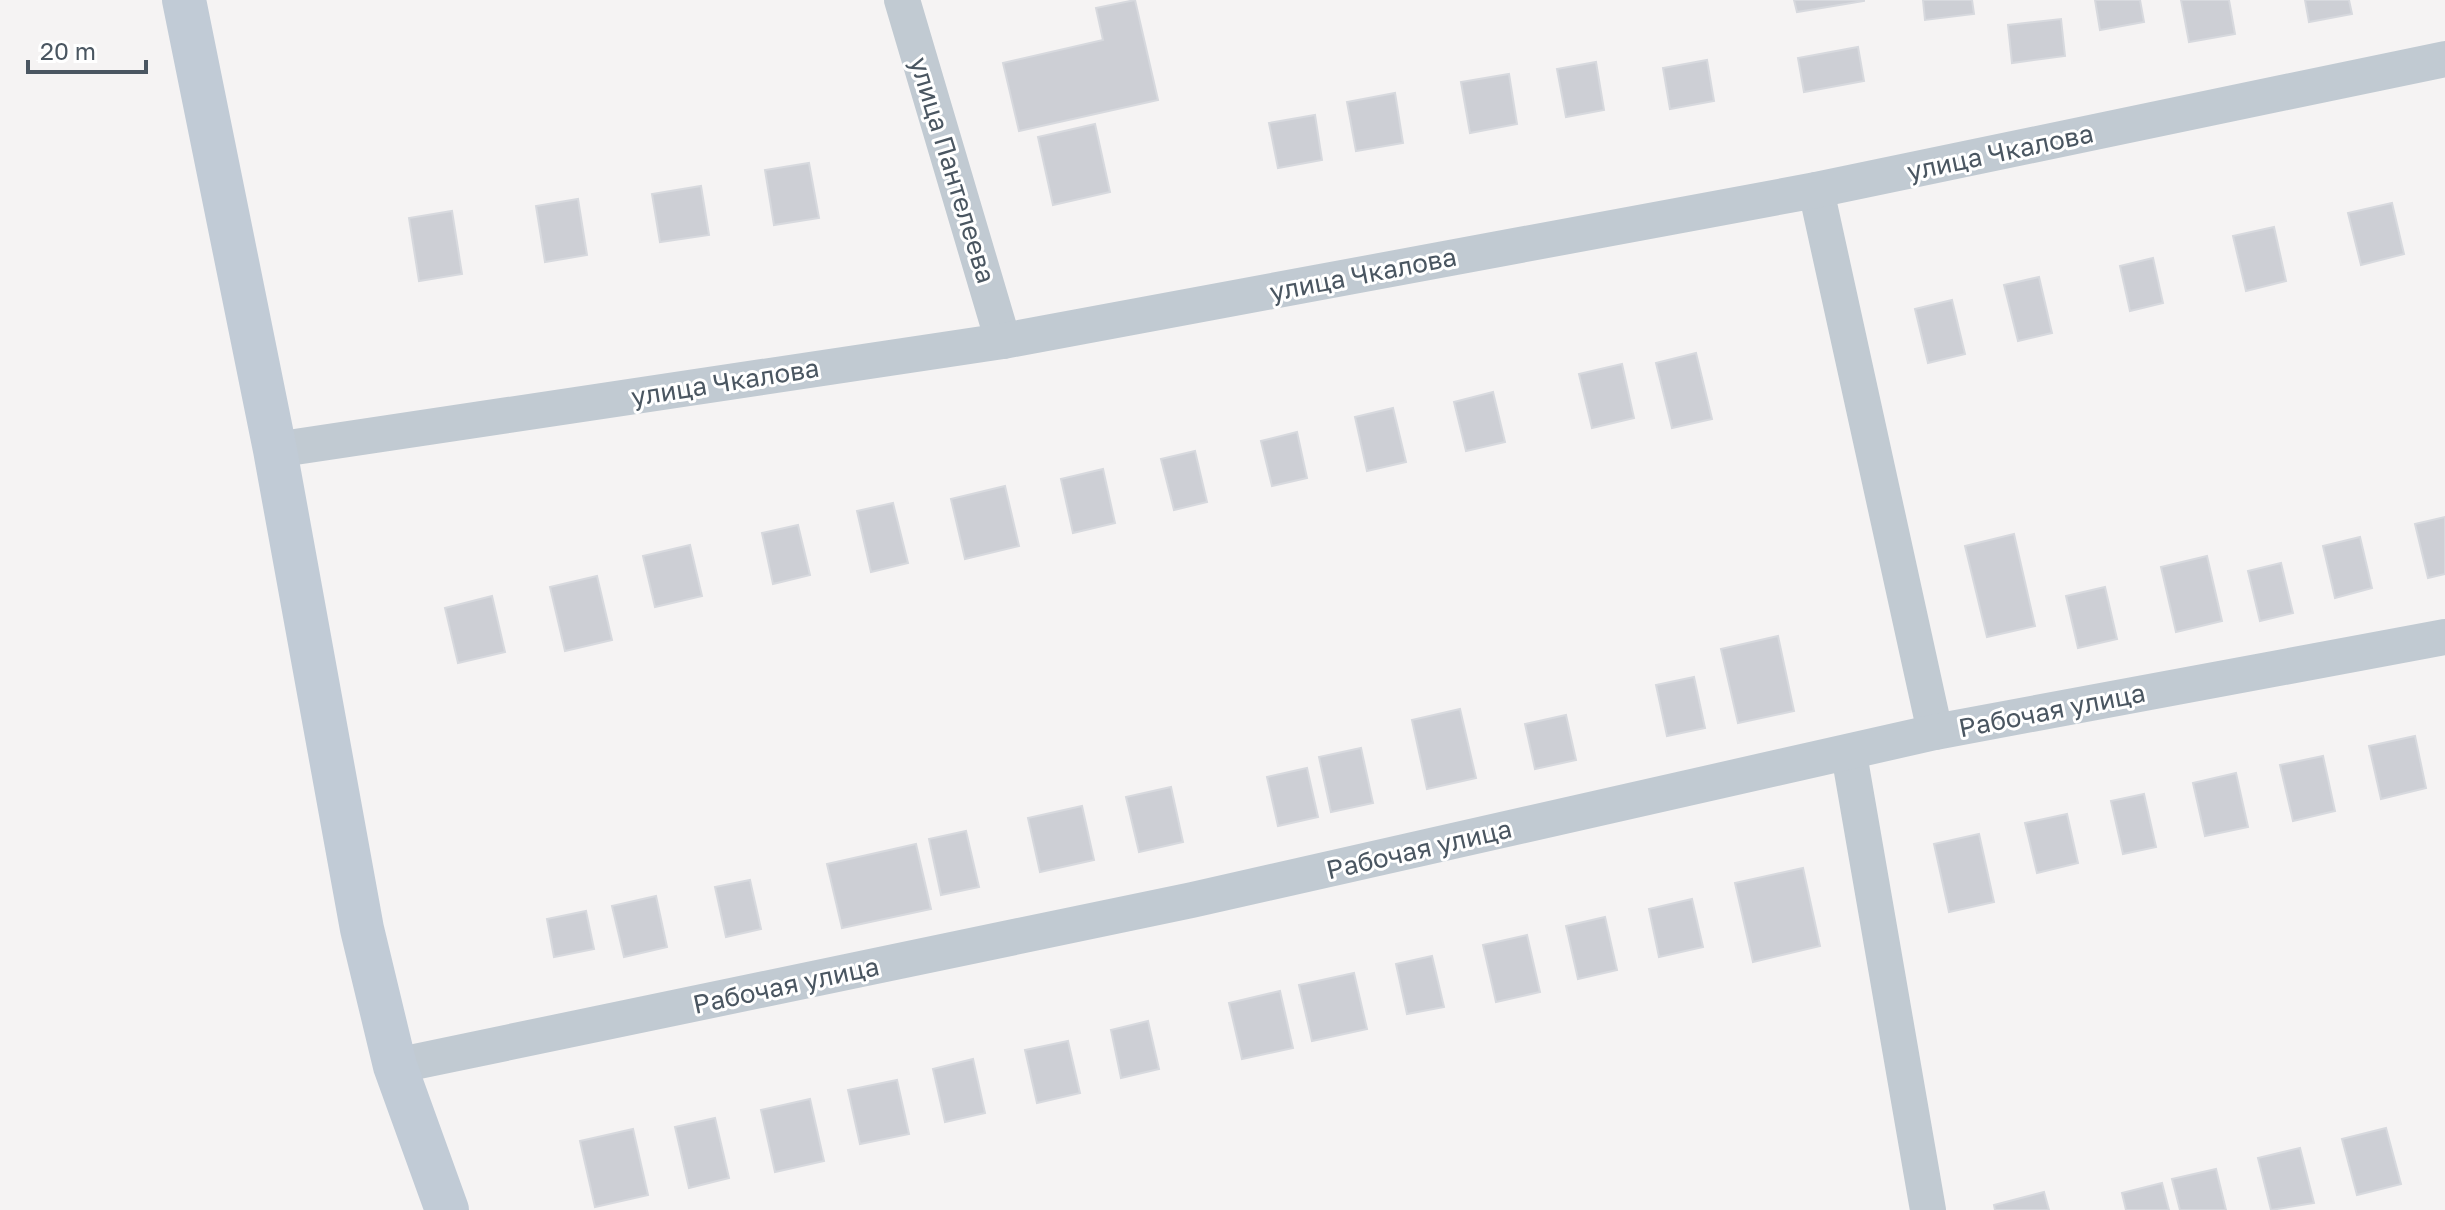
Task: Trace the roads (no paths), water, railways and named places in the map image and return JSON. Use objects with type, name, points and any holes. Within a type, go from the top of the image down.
[{"type":"main road","points":[[184,0],[275,450],[362,929],[395,1066],[447,1210]]},
{"type":"street","name":"улица Пантелеева","points":[[902,0],[1003,341]]},
{"type":"street","name":"улица Чкалова","points":[[275,450],[1003,341],[1816,190],[2445,59]]},
{"type":"street","points":[[1816,190],[1935,732]]},
{"type":"street","name":"Рабочая улица","points":[[395,1066],[1192,900],[1849,754],[1935,732],[2445,637]]},
{"type":"street","points":[[1849,754],[1928,1210]]}]
